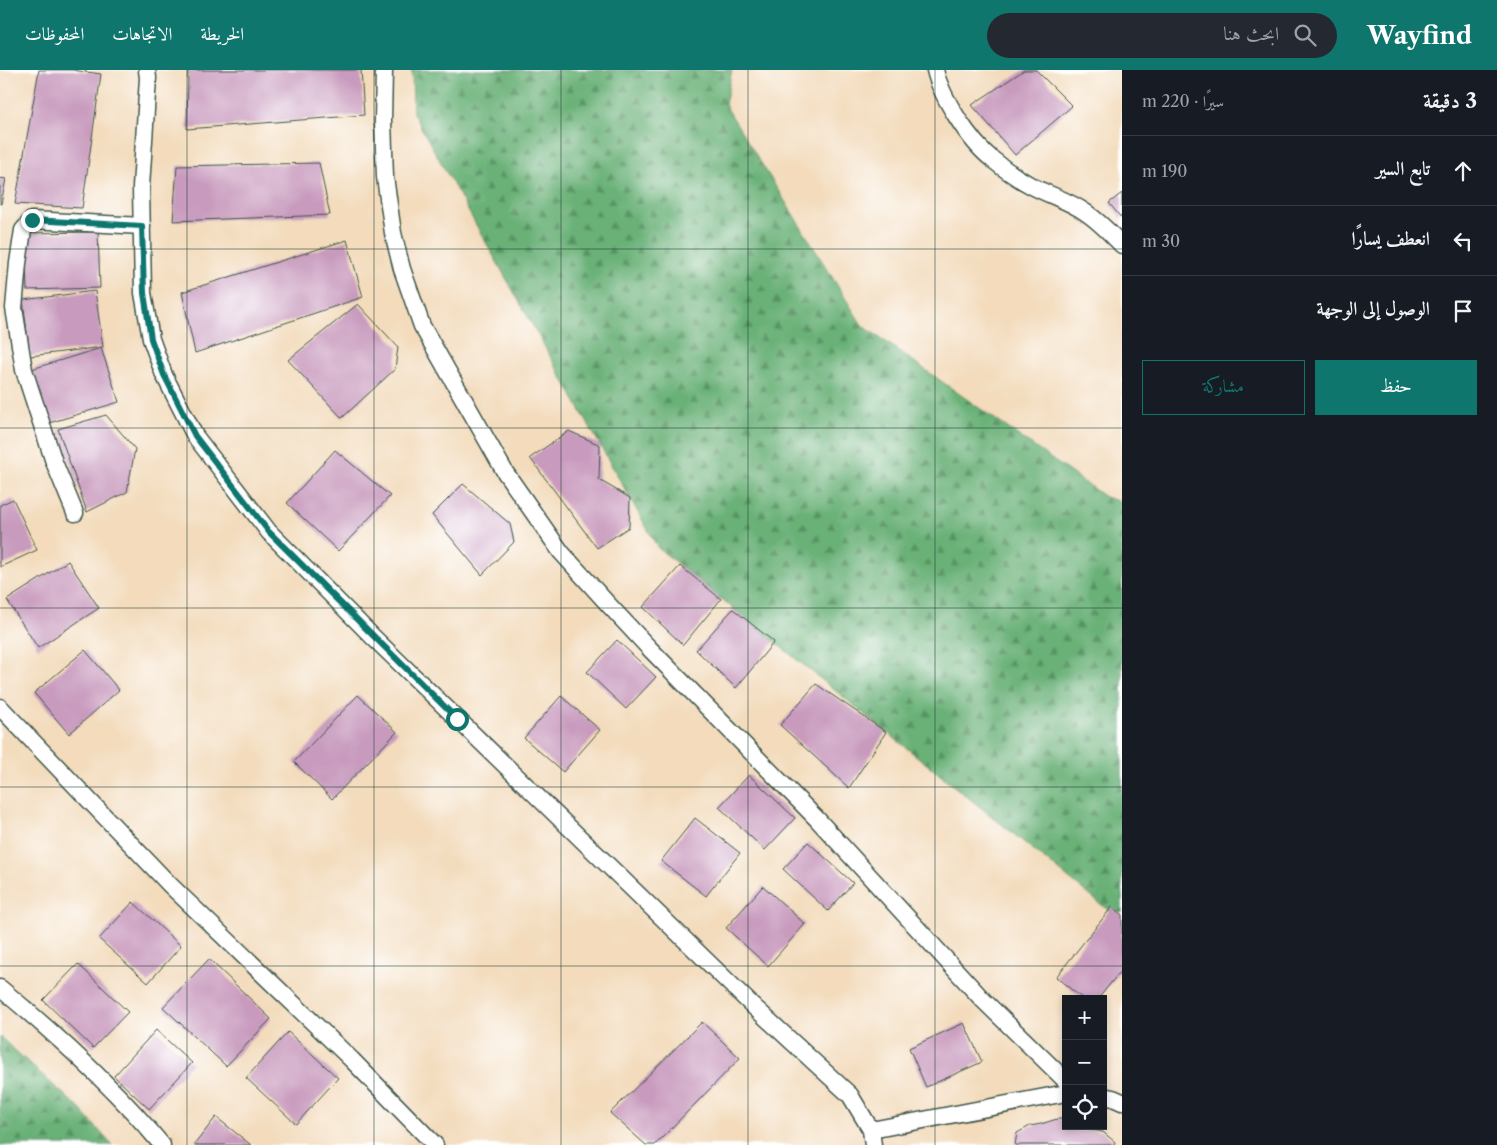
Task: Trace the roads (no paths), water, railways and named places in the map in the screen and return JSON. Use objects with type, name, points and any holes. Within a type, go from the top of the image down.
[{"type":"street","points":[[147,70],[141,187],[144,293],[151,339],[164,375],[195,436],[269,532],[457,719],[579,835],[752,1005],[850,1095],[872,1138],[1062,1094]]},
{"type":"street","points":[[384,70],[385,177],[392,233],[402,269],[422,326],[511,480],[561,552],[649,648],[818,820],[983,1000],[1062,1077]]},
{"type":"street","points":[[935,70],[949,104],[966,131],[990,158],[1031,186],[1084,211],[1101,224],[1122,245]]},
{"type":"street","points":[[75,513],[54,462],[24,370],[14,308],[23,230],[32,220],[142,226]]},
{"type":"street","points":[[0,707],[170,885],[352,1060],[435,1145]]},
{"type":"street","points":[[0,988],[36,1018],[85,1064],[139,1118],[162,1145]]},
{"type":"street","points":[[1107,1097],[1122,1102]]}]
